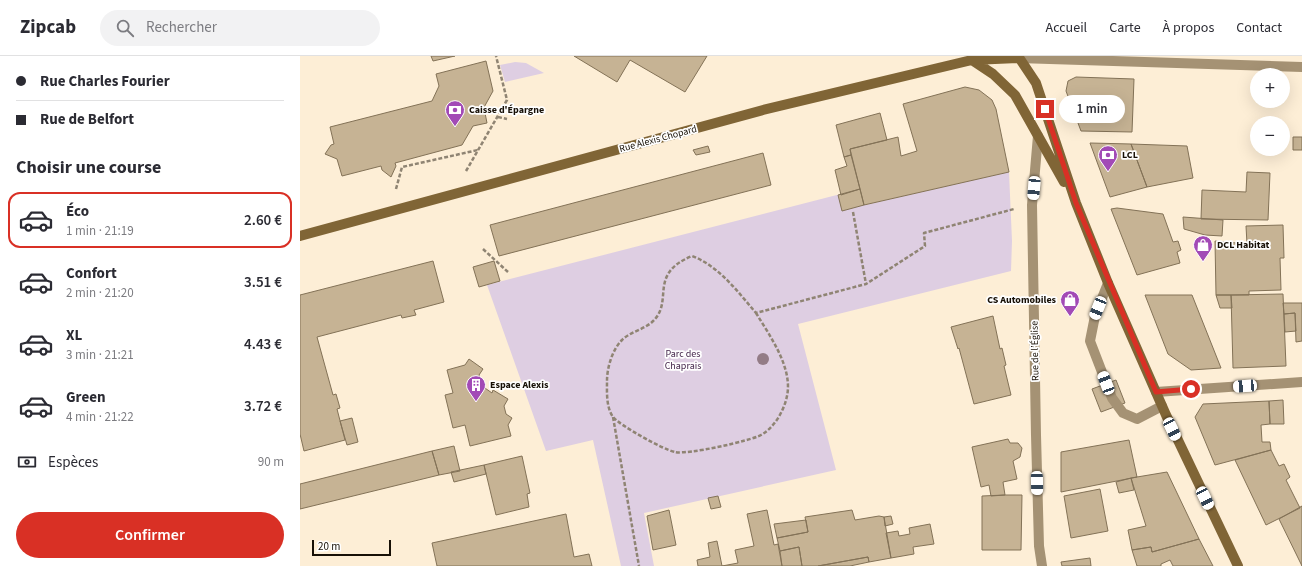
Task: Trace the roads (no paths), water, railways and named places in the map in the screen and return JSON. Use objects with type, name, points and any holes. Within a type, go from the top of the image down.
[{"type":"main road","name":"Rue Alexis Chopard","points":[[300,236],[763,110],[972,60],[1018,57]]},
{"type":"main road","points":[[1018,57],[1036,83],[1076,203],[1108,283],[1162,406],[1238,566]]},
{"type":"main road","points":[[972,60],[1009,87],[1015,95],[1076,203]]},
{"type":"street","points":[[1018,57],[1302,67]]},
{"type":"street","name":"Rue de l’Église","points":[[1038,136],[1032,205],[1036,443],[1039,546],[1042,566]]},
{"type":"street","points":[[1108,283],[1095,316],[1090,341],[1112,398],[1123,413],[1137,419],[1162,406]]},
{"type":"street","points":[[1156,392],[1302,382]]},
{"type":"place","name":"Caisse d'Épargne","points":[[455,127]]},
{"type":"place","name":"LCL","points":[[1108,172]]},
{"type":"place","name":"DCL Habitat","points":[[1203,262]]},
{"type":"place","name":"CS Automobiles","points":[[1070,317]]},
{"type":"place","name":"Espace Alexis","points":[[476,402]]},
{"type":"park label","name":"Parc des Chaprais","points":[[683,360]]}]
